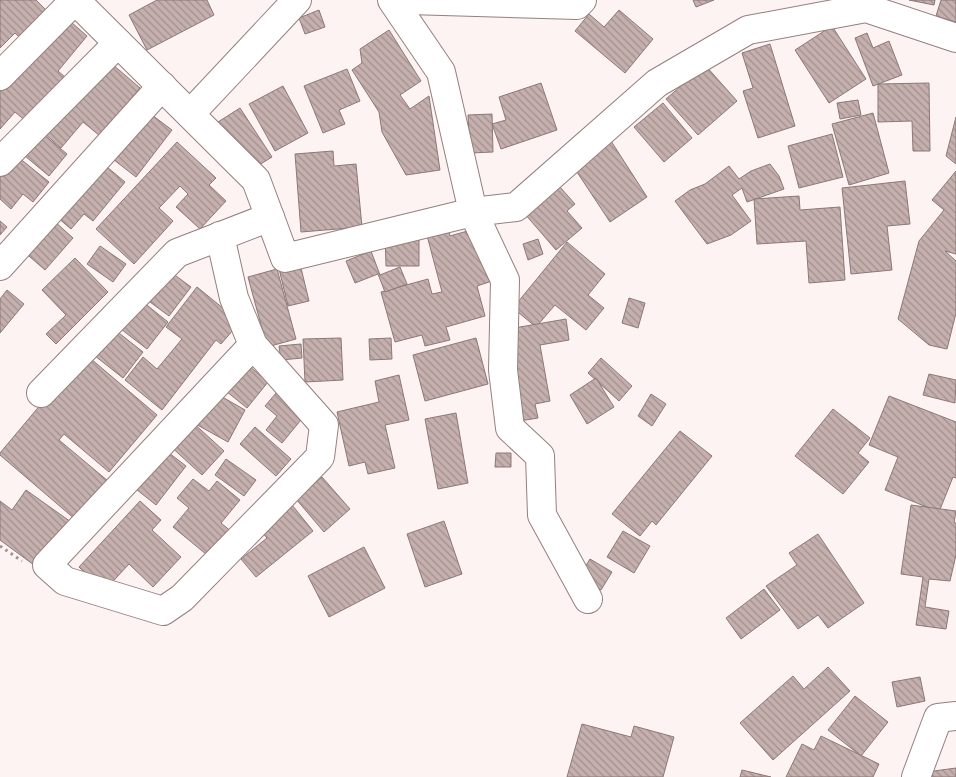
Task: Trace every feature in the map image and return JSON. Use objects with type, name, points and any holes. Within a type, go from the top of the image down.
[{"type":"street","points":[[0,76],[75,0],[256,180],[285,258],[473,212],[516,207],[658,83],[748,30],[866,8],[956,38]]},
{"type":"street","points":[[190,114],[297,0]]},
{"type":"street","points":[[392,0],[441,72],[473,212],[505,280],[503,370],[510,428],[540,456],[542,515],[588,600]]},
{"type":"street","points":[[409,0],[577,5],[582,0]]},
{"type":"street","points":[[0,162],[118,42]]},
{"type":"street","points":[[0,266],[162,86]]},
{"type":"street","points":[[41,393],[177,253],[270,217]]},
{"type":"street","points":[[220,236],[234,298],[254,345],[324,425],[320,458],[182,598],[163,611],[65,581],[47,565],[254,345]]},
{"type":"street","points":[[916,777],[938,718],[956,716]]},
{"type":"building","points":[[0,0],[36,0],[48,12],[21,39],[15,33],[0,48]]},
{"type":"building","points":[[157,0],[207,0],[214,15],[147,50],[129,15]]},
{"type":"building","points":[[693,0],[714,0],[696,7]]},
{"type":"building","points":[[909,0],[935,0],[934,5]]},
{"type":"building","points":[[941,0],[956,0],[956,22],[936,16]]},
{"type":"building","points":[[55,8],[87,36],[58,71],[65,77],[27,122],[15,112],[0,129],[0,86]]},
{"type":"building","points":[[319,10],[325,27],[305,34],[299,18]]},
{"type":"building","points":[[619,10],[653,39],[625,73],[575,31],[589,14],[604,27]]},
{"type":"building","points":[[832,26],[866,79],[829,103],[795,50]]},
{"type":"building","points":[[389,30],[421,81],[400,95],[410,109],[429,96],[440,170],[406,175],[382,132],[379,112],[352,70],[362,63],[360,49]]},
{"type":"building","points":[[867,33],[873,48],[889,41],[902,75],[873,86],[855,38]]},
{"type":"building","points":[[770,44],[795,126],[758,138],[743,91],[753,88],[742,53]]},
{"type":"building","points":[[98,52],[140,88],[100,136],[83,122],[61,148],[36,126]]},
{"type":"building","points":[[705,65],[737,101],[698,135],[666,99]]},
{"type":"building","points":[[347,69],[360,101],[339,110],[345,124],[323,133],[304,86]]},
{"type":"building","points":[[541,83],[557,130],[501,149],[492,124],[506,120],[499,97]]},
{"type":"building","points":[[929,83],[930,151],[913,151],[912,121],[878,122],[878,84]]},
{"type":"building","points":[[283,86],[308,133],[275,151],[249,104]]},
{"type":"building","points":[[858,100],[861,115],[840,119],[837,103]]},
{"type":"building","points":[[663,103],[692,138],[664,162],[634,127]]},
{"type":"building","points":[[240,108],[272,157],[249,171],[218,122]]},
{"type":"building","points":[[144,109],[172,130],[136,177],[109,156]]},
{"type":"building","points":[[873,113],[889,173],[849,185],[832,124]]},
{"type":"building","points":[[492,114],[493,152],[470,153],[468,115]]},
{"type":"building","points":[[956,117],[956,164],[946,156]]},
{"type":"building","points":[[37,129],[67,154],[49,176],[19,151]]},
{"type":"building","points":[[832,134],[843,177],[799,188],[788,146]]},
{"type":"building","points":[[611,141],[647,197],[610,222],[573,166]]},
{"type":"building","points":[[177,142],[216,178],[209,185],[226,201],[200,229],[176,207],[188,194],[180,186],[159,208],[173,221],[134,264],[96,229]]},
{"type":"building","points":[[8,149],[49,182],[33,202],[23,194],[11,209],[0,199],[0,159]]},
{"type":"building","points":[[333,151],[334,166],[356,164],[362,227],[301,232],[295,154]]},
{"type":"building","points":[[89,152],[125,182],[93,221],[84,214],[71,229],[44,206]]},
{"type":"building","points":[[770,164],[779,176],[784,189],[747,202],[742,188],[732,195],[751,221],[731,235],[707,244],[675,201],[690,190],[705,184],[729,166],[739,179],[751,171]]},
{"type":"building","points":[[545,170],[575,204],[567,211],[582,228],[556,250],[512,199]]},
{"type":"building","points":[[956,171],[956,254],[945,251],[956,261],[956,313],[947,349],[929,345],[898,319],[919,241],[944,210],[932,200]]},
{"type":"building","points":[[905,181],[910,224],[887,226],[892,270],[851,274],[842,188]]},
{"type":"building","points":[[799,196],[800,210],[840,207],[845,280],[809,283],[806,241],[757,244],[754,199]]},
{"type":"building","points":[[43,211],[73,238],[45,270],[14,243]]},
{"type":"building","points":[[0,221],[7,227],[0,235]]},
{"type":"building","points":[[447,222],[450,236],[478,228],[492,281],[477,286],[485,316],[446,327],[450,340],[425,346],[422,335],[395,342],[381,292],[428,279],[432,294],[442,292],[425,228]]},
{"type":"building","points":[[385,232],[419,232],[419,266],[386,266]]},
{"type":"building","points":[[538,239],[543,254],[528,260],[523,244]]},
{"type":"building","points":[[567,242],[605,274],[588,295],[604,308],[586,330],[555,305],[536,327],[513,308]]},
{"type":"building","points":[[100,246],[126,264],[113,282],[87,264]]},
{"type":"building","points":[[371,251],[380,275],[400,267],[407,284],[385,292],[378,274],[355,283],[346,261]]},
{"type":"building","points":[[75,258],[108,292],[56,344],[46,334],[66,315],[42,290]]},
{"type":"building","points":[[300,264],[309,301],[288,306],[279,269]]},
{"type":"building","points":[[277,269],[296,339],[267,347],[248,277]]},
{"type":"building","points":[[168,270],[191,287],[169,316],[146,299]]},
{"type":"building","points":[[197,287],[240,322],[221,344],[216,340],[162,410],[125,380],[143,357],[157,369],[182,339],[166,327]]},
{"type":"building","points":[[7,290],[24,304],[0,333],[0,299]]},
{"type":"building","points":[[138,298],[168,322],[147,349],[117,326]]},
{"type":"building","points":[[629,298],[645,303],[638,328],[622,323]]},
{"type":"building","points":[[566,319],[569,340],[540,345],[550,401],[535,404],[538,418],[513,422],[497,331]]},
{"type":"building","points":[[110,326],[143,352],[123,378],[90,352]]},
{"type":"building","points":[[341,338],[343,380],[305,382],[303,339]]},
{"type":"building","points":[[391,338],[392,359],[370,360],[369,339]]},
{"type":"building","points":[[476,338],[488,384],[425,401],[413,355]]},
{"type":"building","points":[[301,344],[302,358],[281,360],[279,346]]},
{"type":"building","points":[[84,353],[157,415],[109,472],[64,434],[59,440],[108,481],[76,520],[0,455],[0,453]]},
{"type":"building","points":[[601,358],[632,386],[619,401],[588,373]]},
{"type":"building","points":[[242,360],[268,382],[247,408],[221,387]]},
{"type":"building","points":[[929,374],[956,380],[955,403],[923,395]]},
{"type":"building","points":[[399,375],[409,420],[385,425],[395,468],[368,474],[365,462],[349,466],[337,412],[379,402],[375,381]]},
{"type":"building","points":[[596,378],[614,407],[587,424],[570,395]]},
{"type":"building","points":[[210,390],[245,410],[228,442],[192,422]]},
{"type":"building","points":[[277,392],[305,415],[282,443],[266,430],[277,416],[265,406]]},
{"type":"building","points":[[651,394],[666,404],[652,426],[638,416]]},
{"type":"building","points":[[889,396],[956,422],[956,478],[953,477],[939,512],[885,490],[898,457],[869,445]]},
{"type":"building","points":[[833,409],[870,438],[858,453],[869,462],[843,494],[795,456]]},
{"type":"building","points":[[456,413],[468,483],[438,489],[425,419]]},
{"type":"building","points":[[190,420],[224,451],[202,475],[168,444]]},
{"type":"building","points":[[255,427],[291,459],[276,476],[240,444]]},
{"type":"building","points":[[680,431],[712,456],[656,525],[652,521],[640,536],[612,514]]},
{"type":"building","points":[[156,443],[186,466],[156,505],[126,481]]},
{"type":"building","points":[[496,453],[511,453],[511,467],[495,467]]},
{"type":"building","points":[[226,459],[256,480],[244,496],[215,475]]},
{"type":"building","points":[[322,477],[350,509],[324,532],[296,499]]},
{"type":"building","points":[[193,479],[209,491],[217,481],[240,500],[221,523],[233,533],[212,559],[173,527],[189,508],[177,498]]},
{"type":"building","points":[[26,490],[71,522],[38,568],[0,540],[0,501],[12,510]]},
{"type":"building","points":[[288,500],[313,531],[256,577],[241,559],[267,538],[256,525]]},
{"type":"building","points":[[140,501],[161,520],[152,530],[181,557],[153,587],[129,564],[104,591],[79,567]]},
{"type":"building","points":[[911,505],[956,511],[954,523],[956,523],[956,555],[950,581],[929,579],[925,607],[949,611],[946,629],[916,625],[923,577],[901,574]]},
{"type":"building","points":[[444,521],[462,574],[425,587],[407,534]]},
{"type":"building","points":[[623,531],[650,546],[634,573],[607,557]]},
{"type":"building","points":[[818,534],[864,603],[828,628],[818,615],[798,629],[766,586],[797,565],[789,553]]},
{"type":"building","points":[[364,547],[385,588],[329,617],[308,576]]},
{"type":"building","points":[[590,559],[612,572],[601,590],[579,577]]},
{"type":"building","points":[[764,589],[780,610],[741,639],[726,618]]},
{"type":"building","points":[[828,667],[850,691],[773,760],[740,723],[793,676],[804,689]]},
{"type":"building","points":[[920,677],[925,701],[897,707],[892,682]]},
{"type":"building","points":[[855,696],[888,722],[861,756],[828,730]]},
{"type":"building","points":[[582,724],[631,737],[634,726],[674,737],[663,777],[567,777]]},
{"type":"building","points":[[821,736],[879,764],[873,777],[786,777],[802,744],[814,750]]},
{"type":"building","points":[[956,768],[956,777],[912,777],[912,774]]},
{"type":"building","points":[[742,770],[771,777],[740,777]]}]
